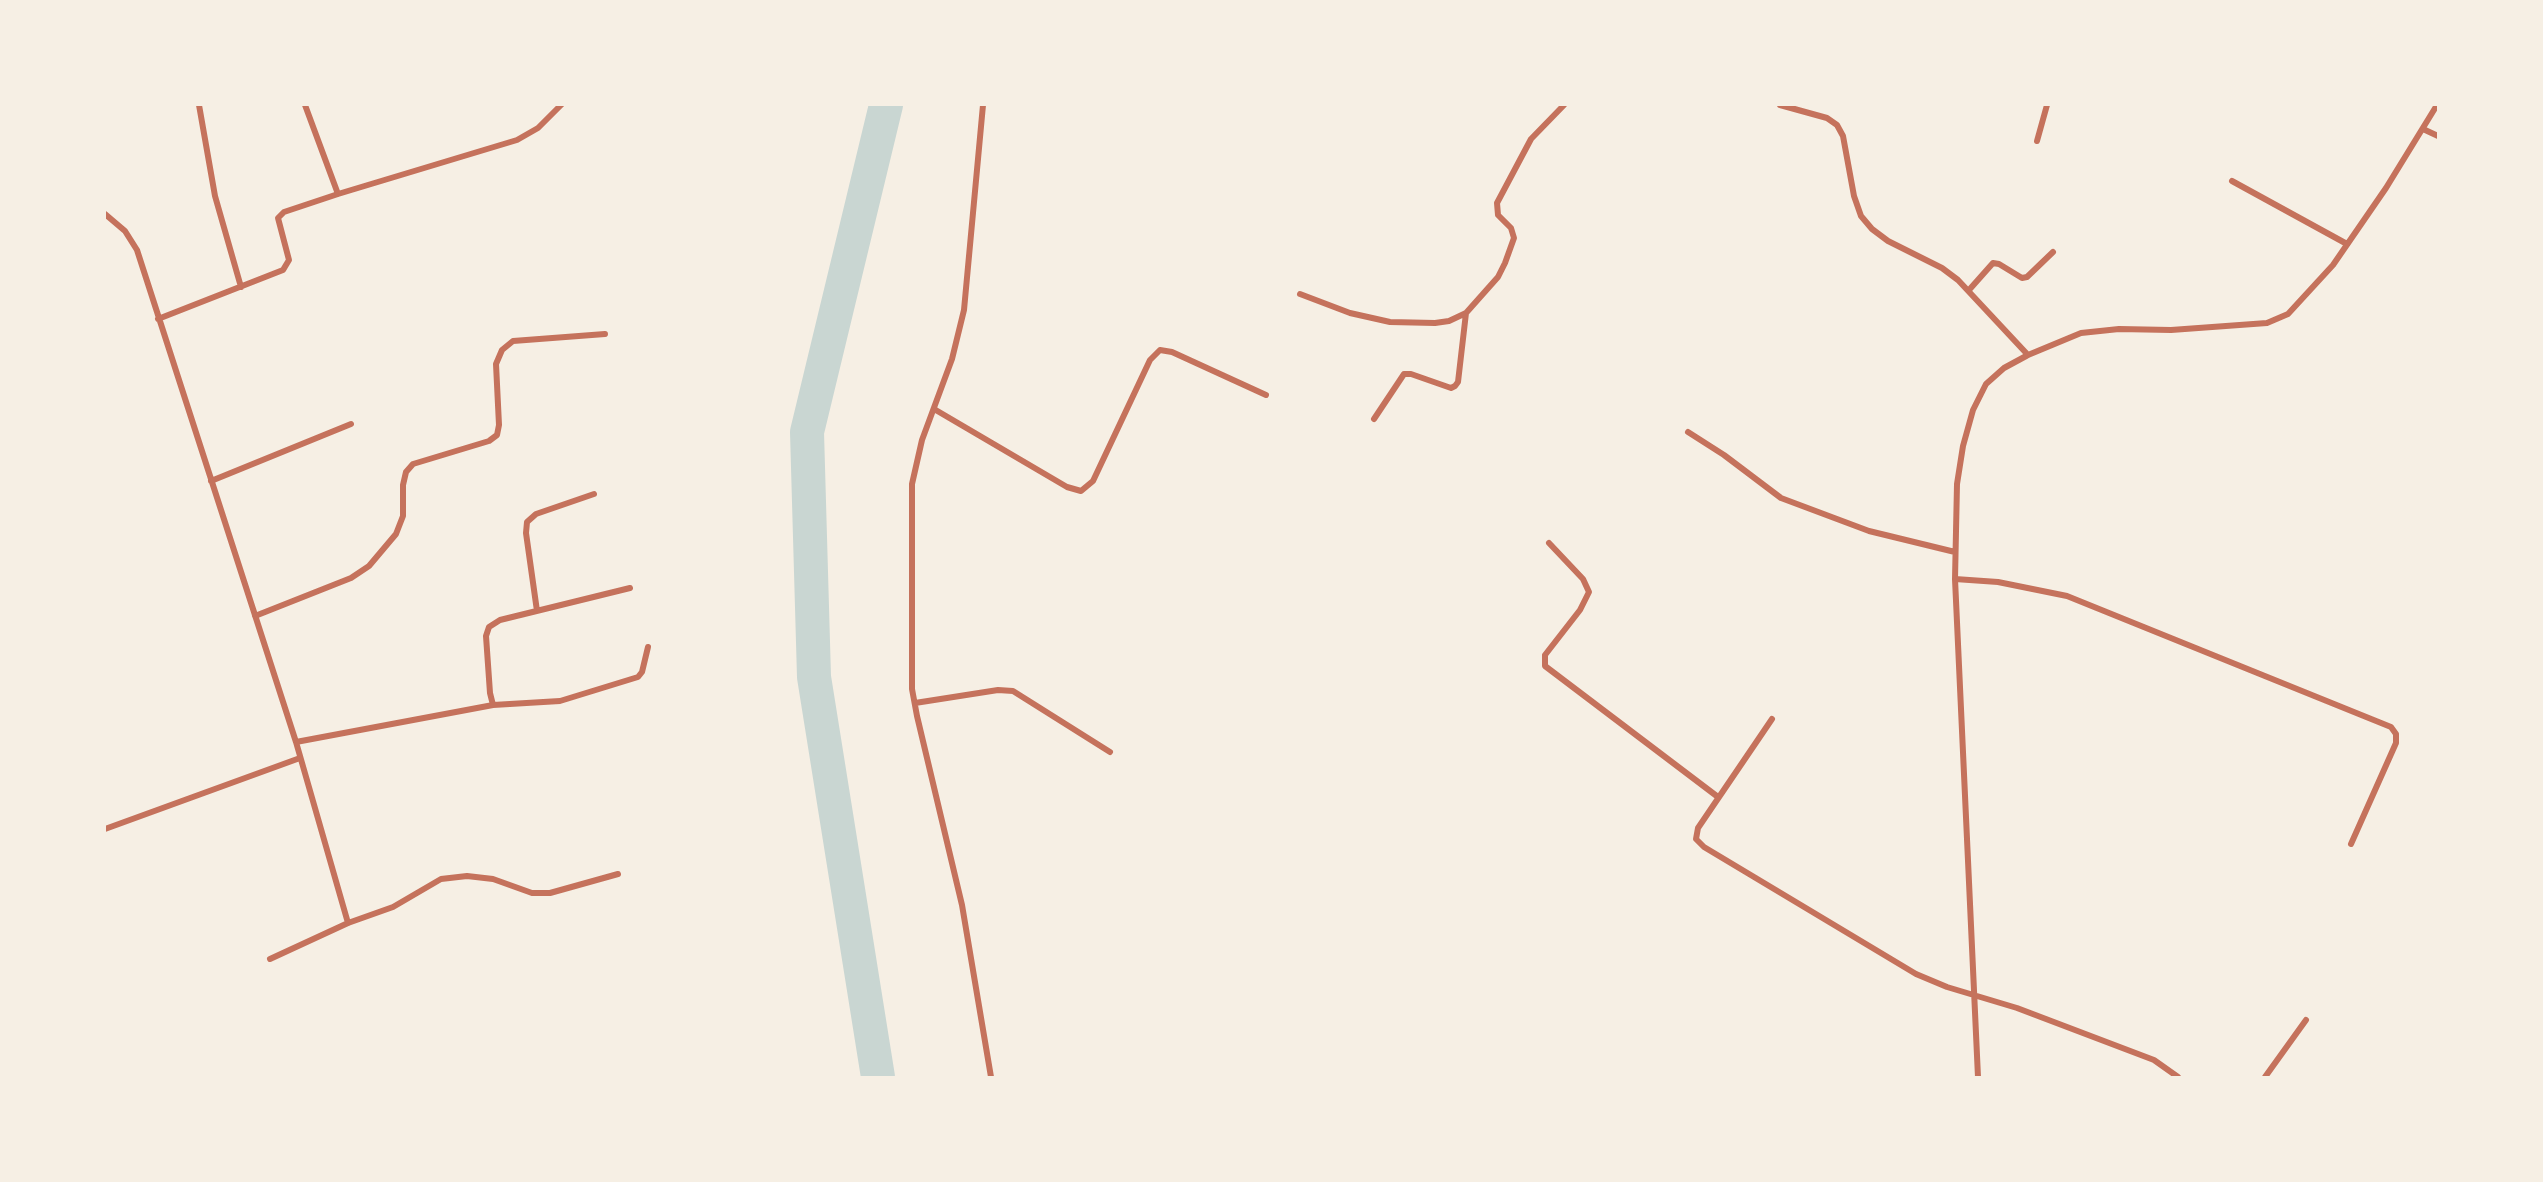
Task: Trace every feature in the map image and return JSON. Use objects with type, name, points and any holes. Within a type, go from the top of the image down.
[{"type":"street","points":[[199,105],[214,196],[241,287]]},
{"type":"street","points":[[305,105],[338,194]]},
{"type":"street","points":[[158,318],[283,270],[289,260],[278,218],[284,212],[517,140],[538,128],[561,105]]},
{"type":"street","points":[[983,105],[964,310],[952,359],[922,440],[912,484],[912,689],[962,905],[991,1077]]},
{"type":"street","points":[[1300,294],[1350,313],[1390,322],[1435,323],[1449,321],[1466,313],[1497,277],[1514,238],[1511,228],[1498,215],[1496,209],[1506,184],[1531,139],[1564,105]]},
{"type":"street","points":[[1780,105],[1810,108],[1837,125],[1843,136],[1854,196],[1861,216],[1872,229],[1888,241],[1942,268],[1969,290],[2028,355]]},
{"type":"street","points":[[2037,141],[2048,105]]},
{"type":"street","points":[[1978,1077],[1958,579],[1955,552],[1957,484],[1963,446],[1973,410],[1986,384],[2004,368],[2080,333],[2119,329],[2171,330],[2267,323],[2288,314],[2333,265],[2348,244],[2386,188],[2437,105]]},
{"type":"street","points":[[2422,129],[2438,136]]},
{"type":"street","points":[[2232,181],[2348,244]]},
{"type":"street","points":[[105,214],[125,231],[137,250],[296,742],[348,923]]},
{"type":"street","points":[[1969,290],[1993,263],[1999,264],[2022,278],[2027,277],[2053,252]]},
{"type":"street","points":[[1374,419],[1404,374],[1411,374],[1451,388],[1455,386],[1458,381],[1466,313]]},
{"type":"street","points":[[255,616],[351,578],[369,566],[396,534],[403,516],[403,484],[406,472],[413,464],[489,441],[497,435],[499,425],[496,364],[502,351],[513,341],[605,333]]},
{"type":"street","points":[[934,409],[1067,487],[1081,491],[1093,481],[1150,360],[1160,350],[1172,352],[1266,395]]},
{"type":"street","points":[[212,481],[351,424]]},
{"type":"street","points":[[1688,432],[1724,454],[1781,498],[1869,531],[1955,552]]},
{"type":"street","points":[[537,611],[526,533],[527,522],[536,514],[594,494]]},
{"type":"street","points":[[1549,543],[1583,579],[1589,592],[1580,610],[1545,655],[1545,666],[1718,796]]},
{"type":"street","points":[[1958,579],[1998,582],[2052,592],[2077,600],[2391,727],[2396,734],[2396,743],[2351,844]]},
{"type":"street","points":[[493,705],[486,636],[489,627],[500,620],[630,588]]},
{"type":"street","points":[[296,742],[493,705],[560,701],[638,677],[642,672],[648,647]]},
{"type":"street","points":[[915,703],[998,690],[1013,692],[1110,752]]},
{"type":"street","points":[[1772,719],[1698,828],[1696,839],[1704,847],[1916,974],[2017,1008],[2154,1060],[2178,1077]]},
{"type":"street","points":[[105,829],[300,758]]},
{"type":"street","points":[[270,959],[348,923],[393,907],[441,879],[467,876],[485,878],[532,893],[550,893],[618,874]]},
{"type":"street","points":[[2265,1077],[2306,1020]]},
{"type":"waterway","points":[[878,1077],[814,677],[807,432],[886,105]]}]
